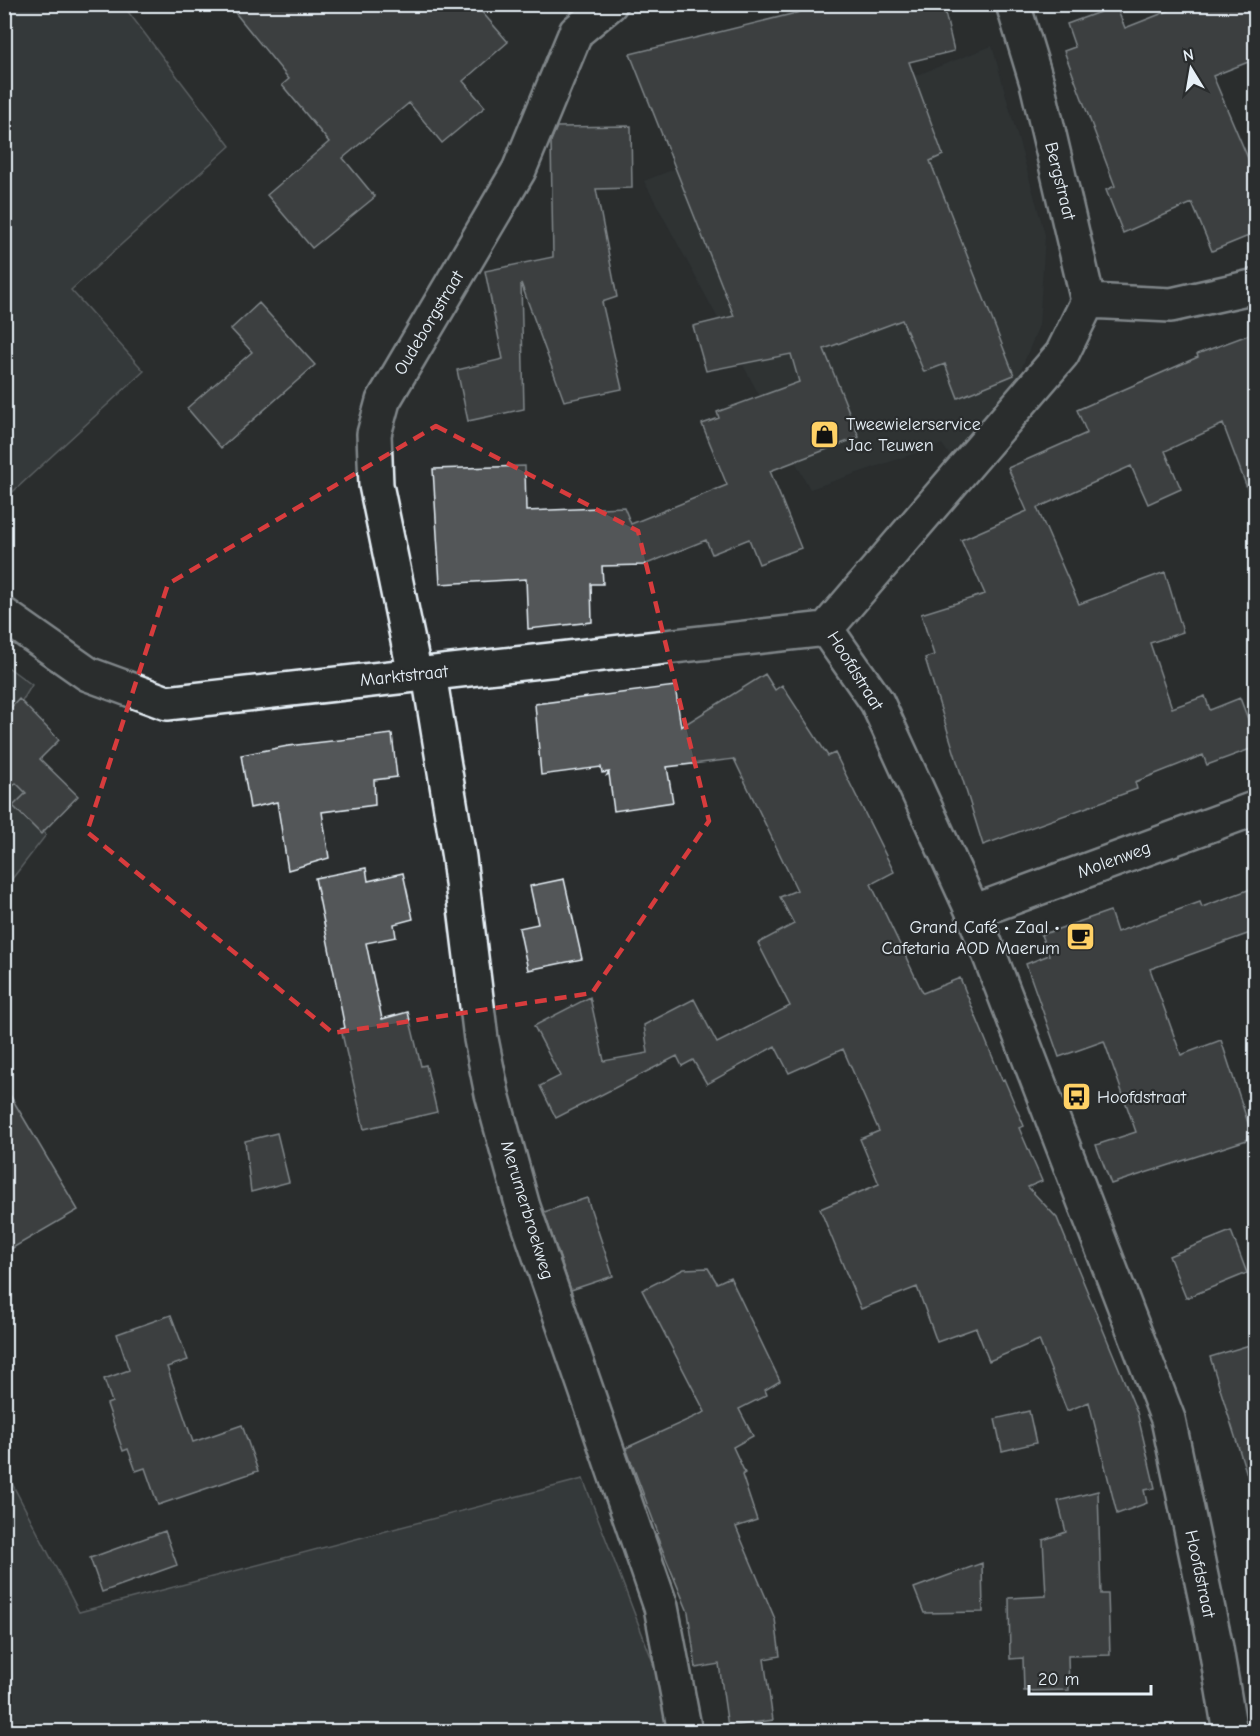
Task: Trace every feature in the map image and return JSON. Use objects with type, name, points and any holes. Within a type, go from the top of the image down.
[{"type":"street","name":"Oudeborgstraat","points":[[422,674],[376,485],[374,434],[383,400],[519,170],[576,32],[610,4]]},
{"type":"street","name":"Bergstraat","points":[[1012,4],[1037,83],[1088,301]]},
{"type":"street","points":[[1088,301],[1171,305],[1256,286]]},
{"type":"street","name":"Hoofdstraat","points":[[1088,301],[1062,354],[826,629],[877,702],[973,912],[1168,1419],[1216,1648],[1230,1731]]},
{"type":"street","name":"Marktstraat","points":[[4,615],[88,674],[167,703],[826,629]]},
{"type":"street","name":"Merumerbroekweg","points":[[422,674],[459,858],[481,1039],[492,1094],[523,1207],[661,1607],[686,1731]]},
{"type":"street","name":"Molenweg","points":[[973,912],[1256,808]]},
{"type":"highlighted area","points":[[436,426],[638,531],[709,821],[592,993],[333,1033],[87,832],[168,584]]},
{"type":"shaded area","points":[[5,4],[123,5],[230,146],[71,290],[144,371],[5,499]]},
{"type":"shaded area","points":[[992,46],[1045,235],[1039,325],[1011,394],[949,454],[942,444],[810,489],[644,181]]},
{"type":"shaded area","points":[[5,665],[32,685],[8,724],[29,799],[46,835],[5,888]]},
{"type":"shaded area","points":[[4,1468],[79,1612],[583,1479],[656,1670],[667,1705],[671,1731],[5,1731]]},
{"type":"building","points":[[228,4],[475,4],[508,42],[463,81],[485,107],[442,143],[409,103],[343,158],[375,197],[312,248],[267,195],[329,142],[282,85],[289,79]]},
{"type":"building","points":[[798,4],[943,4],[954,51],[909,62],[943,155],[930,161],[1014,375],[958,398],[945,364],[924,372],[902,320],[824,349],[859,437],[770,471],[801,548],[759,564],[749,539],[712,554],[706,540],[644,565],[602,566],[603,584],[591,584],[592,622],[528,629],[526,579],[440,584],[433,469],[525,466],[526,511],[624,507],[631,524],[727,485],[702,424],[719,418],[717,412],[799,382],[791,354],[706,371],[693,326],[734,316],[630,54],[800,12]]},
{"type":"building","points":[[1186,4],[1250,4],[1256,19],[1256,59],[1213,76],[1256,177],[1256,233],[1212,251],[1192,203],[1123,233],[1106,190],[1115,186],[1064,51],[1075,47],[1067,24],[1116,6],[1125,28]]},
{"type":"building","points":[[631,126],[632,188],[596,189],[617,297],[602,302],[622,389],[564,401],[521,283],[524,409],[468,421],[457,370],[503,359],[485,271],[553,257],[551,141],[557,127]]},
{"type":"building","points":[[259,303],[315,365],[221,448],[187,408],[252,352],[231,329]]},
{"type":"building","points":[[1256,332],[1256,501],[1252,501],[1223,424],[1165,451],[1181,489],[1148,504],[1131,466],[1037,508],[1079,604],[1165,572],[1183,632],[1150,643],[1172,708],[1205,696],[1210,710],[1240,698],[1256,740],[1256,747],[1207,765],[1203,755],[1135,782],[1137,789],[983,845],[925,658],[934,655],[921,614],[985,594],[961,540],[1027,511],[1008,468],[1087,433],[1077,410],[1198,357],[1197,354]]},
{"type":"building","points":[[765,674],[775,690],[782,685],[828,756],[835,753],[894,872],[871,884],[923,993],[960,978],[1002,1080],[1004,1079],[1024,1126],[1019,1128],[1042,1181],[1028,1187],[1057,1218],[1137,1412],[1155,1488],[1144,1490],[1147,1503],[1117,1514],[1089,1402],[1067,1411],[1039,1340],[989,1361],[976,1328],[937,1342],[917,1287],[861,1309],[820,1209],[879,1184],[860,1139],[879,1131],[843,1049],[789,1073],[775,1046],[707,1084],[693,1060],[682,1066],[677,1056],[556,1118],[540,1086],[560,1076],[534,1026],[590,997],[604,1061],[648,1053],[644,1025],[694,999],[717,1043],[790,1006],[758,943],[794,924],[780,897],[797,890],[734,759],[667,767],[673,802],[614,811],[609,774],[607,775],[609,772],[602,773],[601,767],[541,775],[535,704],[675,686],[681,727]]},
{"type":"building","points":[[19,699],[59,740],[40,759],[78,796],[41,834],[13,806],[26,793],[16,783],[4,795],[4,715]]},
{"type":"building","points":[[392,734],[397,777],[374,780],[375,805],[322,812],[329,858],[288,870],[277,802],[250,808],[241,755],[288,746]]},
{"type":"building","points":[[366,868],[368,881],[403,873],[413,919],[394,924],[396,937],[366,943],[382,1019],[408,1012],[421,1066],[426,1065],[437,1112],[364,1129],[341,1029],[345,1028],[315,878]]},
{"type":"building","points":[[564,879],[582,959],[528,970],[519,928],[538,924],[530,886]]},
{"type":"building","points":[[1256,887],[1256,931],[1150,969],[1181,1055],[1221,1040],[1253,1138],[1111,1184],[1096,1145],[1136,1132],[1104,1041],[1059,1057],[1026,964],[1049,955],[1041,935],[1110,911],[1117,932],[1200,902],[1202,907]]},
{"type":"building","points":[[4,1085],[78,1210],[4,1253]]},
{"type":"building","points":[[277,1133],[289,1182],[251,1192],[245,1141]]},
{"type":"building","points":[[587,1198],[613,1276],[571,1290],[544,1212]]},
{"type":"building","points":[[1231,1231],[1247,1273],[1186,1298],[1169,1256]]},
{"type":"building","points":[[708,1268],[717,1283],[730,1277],[780,1381],[765,1390],[767,1395],[739,1409],[753,1436],[733,1447],[745,1473],[742,1475],[757,1520],[736,1527],[775,1619],[780,1656],[764,1659],[773,1720],[728,1727],[719,1664],[696,1668],[688,1612],[656,1534],[658,1533],[626,1448],[705,1412],[642,1290],[684,1269]]},
{"type":"building","points":[[171,1315],[188,1360],[167,1367],[193,1442],[242,1425],[258,1471],[158,1505],[145,1468],[136,1471],[128,1449],[123,1451],[107,1404],[112,1402],[104,1379],[129,1370],[117,1334]]},
{"type":"building","points":[[1256,1343],[1256,1480],[1249,1481],[1210,1357]]},
{"type":"building","points":[[1029,1411],[1036,1443],[1002,1451],[995,1419]]},
{"type":"building","points":[[1098,1491],[1101,1594],[1108,1594],[1110,1655],[1068,1656],[1069,1690],[1024,1691],[1023,1658],[1010,1659],[1009,1598],[1046,1596],[1043,1540],[1066,1532],[1058,1501]]},
{"type":"building","points":[[165,1531],[177,1565],[102,1592],[90,1558]]},
{"type":"building","points":[[982,1563],[983,1612],[924,1613],[914,1588]]},
{"type":"place","name":"Tweewielerservice Jac Teuwen","points":[[825,434]]},
{"type":"place","name":"Grand Café • Zaal • Cafetaria AOD Maerum","points":[[1081,937]]},
{"type":"place","name":"Hoofdstraat","points":[[1076,1097]]}]
